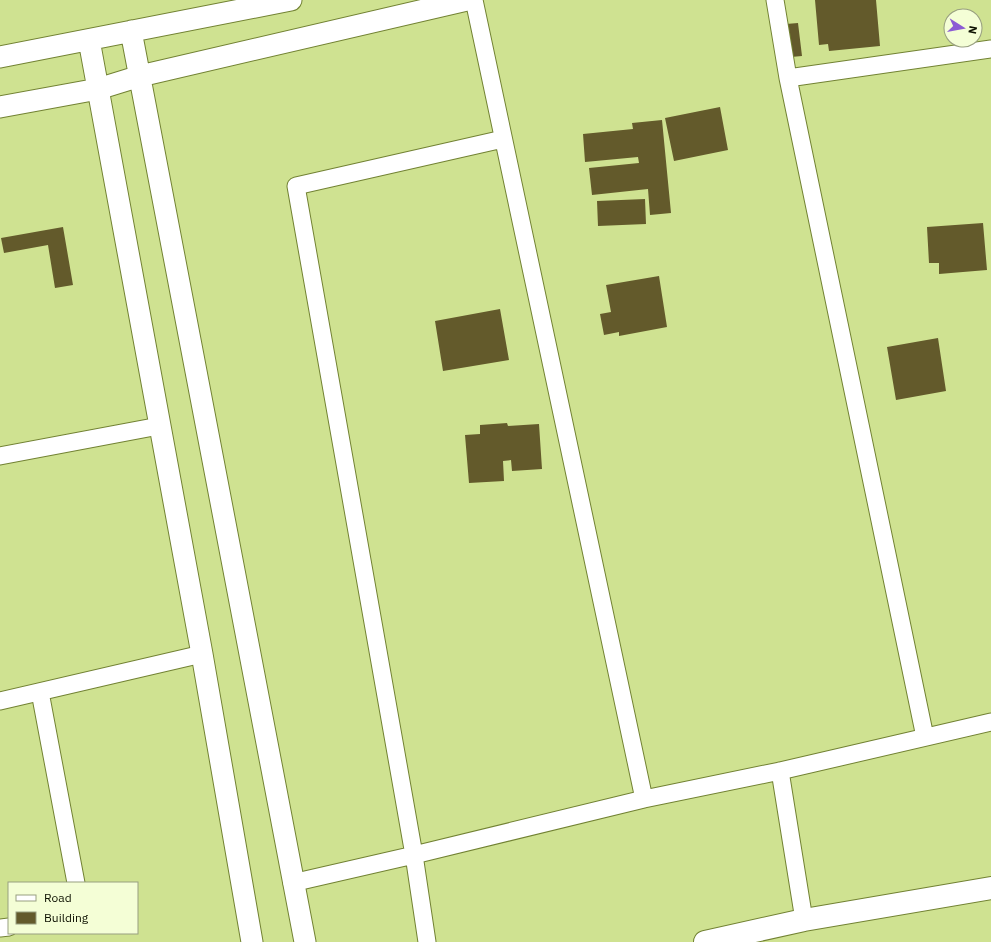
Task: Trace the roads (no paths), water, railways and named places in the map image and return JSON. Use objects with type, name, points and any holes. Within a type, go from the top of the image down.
[{"type":"main road","points":[[705,942],[804,920],[991,888]]},
{"type":"street","points":[[0,57],[291,0]]},
{"type":"street","points":[[0,107],[98,89],[140,76],[466,0]]},
{"type":"street","points":[[474,0],[644,799]]},
{"type":"street","points":[[775,0],[788,78],[925,737]]},
{"type":"street","points":[[132,31],[292,883],[305,942]]},
{"type":"street","points":[[89,40],[202,654],[252,942]]},
{"type":"street","points":[[788,78],[991,49]]},
{"type":"street","points":[[427,942],[414,855],[296,186],[503,139]]},
{"type":"street","points":[[0,456],[159,426]]},
{"type":"street","points":[[0,701],[202,654]]},
{"type":"street","points":[[40,692],[76,882]]},
{"type":"street","points":[[292,883],[644,799],[780,771],[991,722]]},
{"type":"street","points":[[780,771],[804,920]]}]
